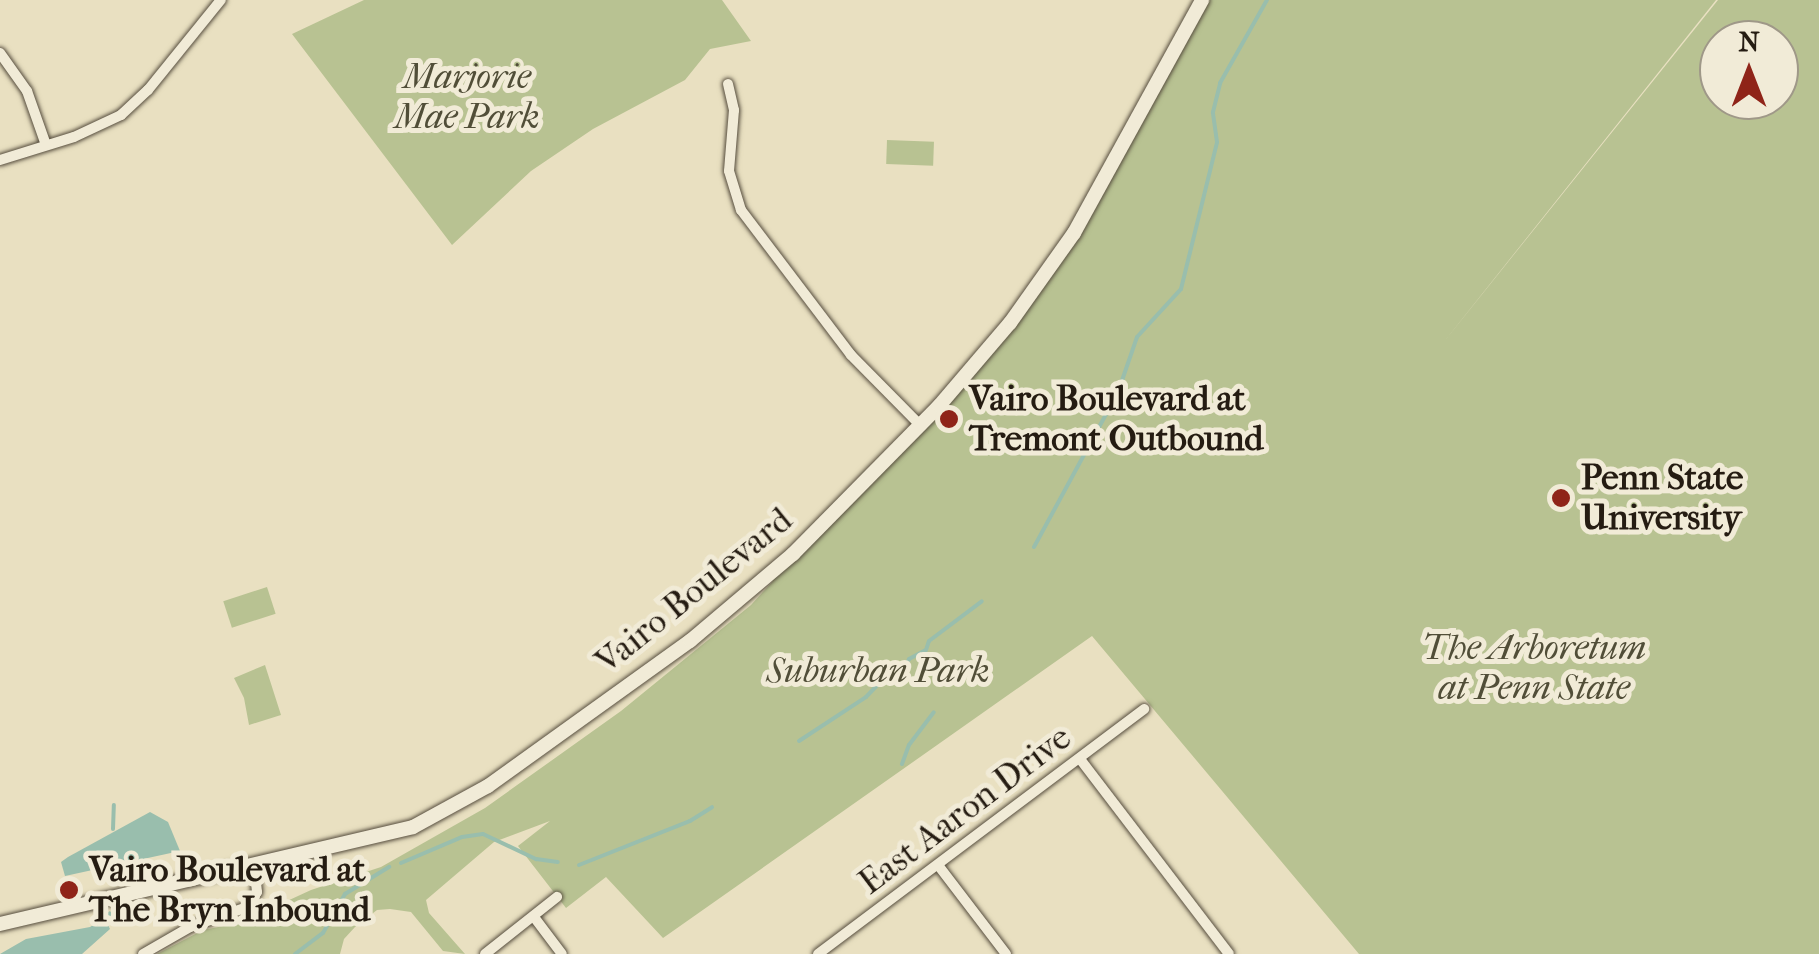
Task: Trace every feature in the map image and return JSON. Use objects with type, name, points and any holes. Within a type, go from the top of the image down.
[{"type":"street","points":[[0,160],[88,132],[121,115],[148,90],[221,0]]},
{"type":"street","name":"Vairo Boulevard","points":[[0,924],[413,827],[488,786],[728,611],[921,426],[1010,324],[1064,248],[1202,0]]},
{"type":"street","points":[[0,53],[27,91],[46,145]]},
{"type":"street","points":[[728,84],[734,110],[729,170],[741,210],[851,355],[921,426]]},
{"type":"street","name":"East Aaron Drive","points":[[818,954],[1144,709]]},
{"type":"street","points":[[1080,759],[1229,954]]},
{"type":"street","points":[[143,954],[190,927],[248,906],[256,892],[254,865]]},
{"type":"street","points":[[938,865],[1006,954]]},
{"type":"street","points":[[485,954],[557,897]]},
{"type":"street","points":[[534,917],[562,954]]},
{"type":"green space","name":"Marjorie Mae Park","points":[[364,0],[722,0],[751,41],[710,49],[685,80],[593,129],[531,171],[452,245],[292,34]]},
{"type":"green space","points":[[1199,0],[1716,0],[1443,343],[1699,24],[1699,120],[1799,120],[1799,20],[1702,20],[1718,0],[1819,0],[1819,954],[1359,954],[1092,636],[663,938],[606,877],[566,908],[518,846],[550,821],[494,842],[426,900],[429,913],[465,954],[443,951],[411,912],[390,909],[377,910],[355,927],[344,939],[340,954],[157,954],[203,930],[239,923],[311,890],[381,867],[485,808],[621,711],[751,605],[773,581],[766,575],[913,431],[1035,289]]},
{"type":"green space","points":[[887,140],[934,142],[933,166],[886,164]]},
{"type":"green space","points":[[267,587],[276,614],[232,628],[223,601]]},
{"type":"green space","points":[[265,665],[281,715],[249,725],[244,698],[234,678]]},
{"type":"shaded area","points":[[150,812],[168,822],[180,851],[65,876],[61,862]]},
{"type":"shaded area","points":[[106,921],[110,929],[82,954],[0,954],[26,939],[90,927]]},
{"type":"waterway","points":[[1034,547],[1118,392],[1137,337],[1181,289],[1217,142],[1213,112],[1220,83],[1267,0]]},
{"type":"waterway","points":[[799,741],[866,697],[888,674],[901,673],[909,659],[926,650],[929,641],[982,601]]},
{"type":"waterway","points":[[902,764],[909,745],[934,712]]},
{"type":"waterway","points":[[113,829],[114,805]]},
{"type":"waterway","points":[[579,865],[690,821],[712,807]]},
{"type":"waterway","points":[[401,863],[462,837],[483,834],[536,859],[558,862]]},
{"type":"waterway","points":[[295,954],[323,933],[345,894],[389,867]]},
{"type":"waterway","points":[[107,924],[110,913]]},
{"type":"place","name":"Vairo Boulevard at Tremont Outbound","points":[[949,419]]},
{"type":"place","name":"Penn State University","points":[[1561,498]]},
{"type":"place","name":"Vairo Boulevard at The Bryn Inbound","points":[[69,890]]},
{"type":"park label","name":"The Arboretum at Penn State","points":[[1534,668]]},
{"type":"park label","name":"Suburban Park","points":[[878,671]]}]
